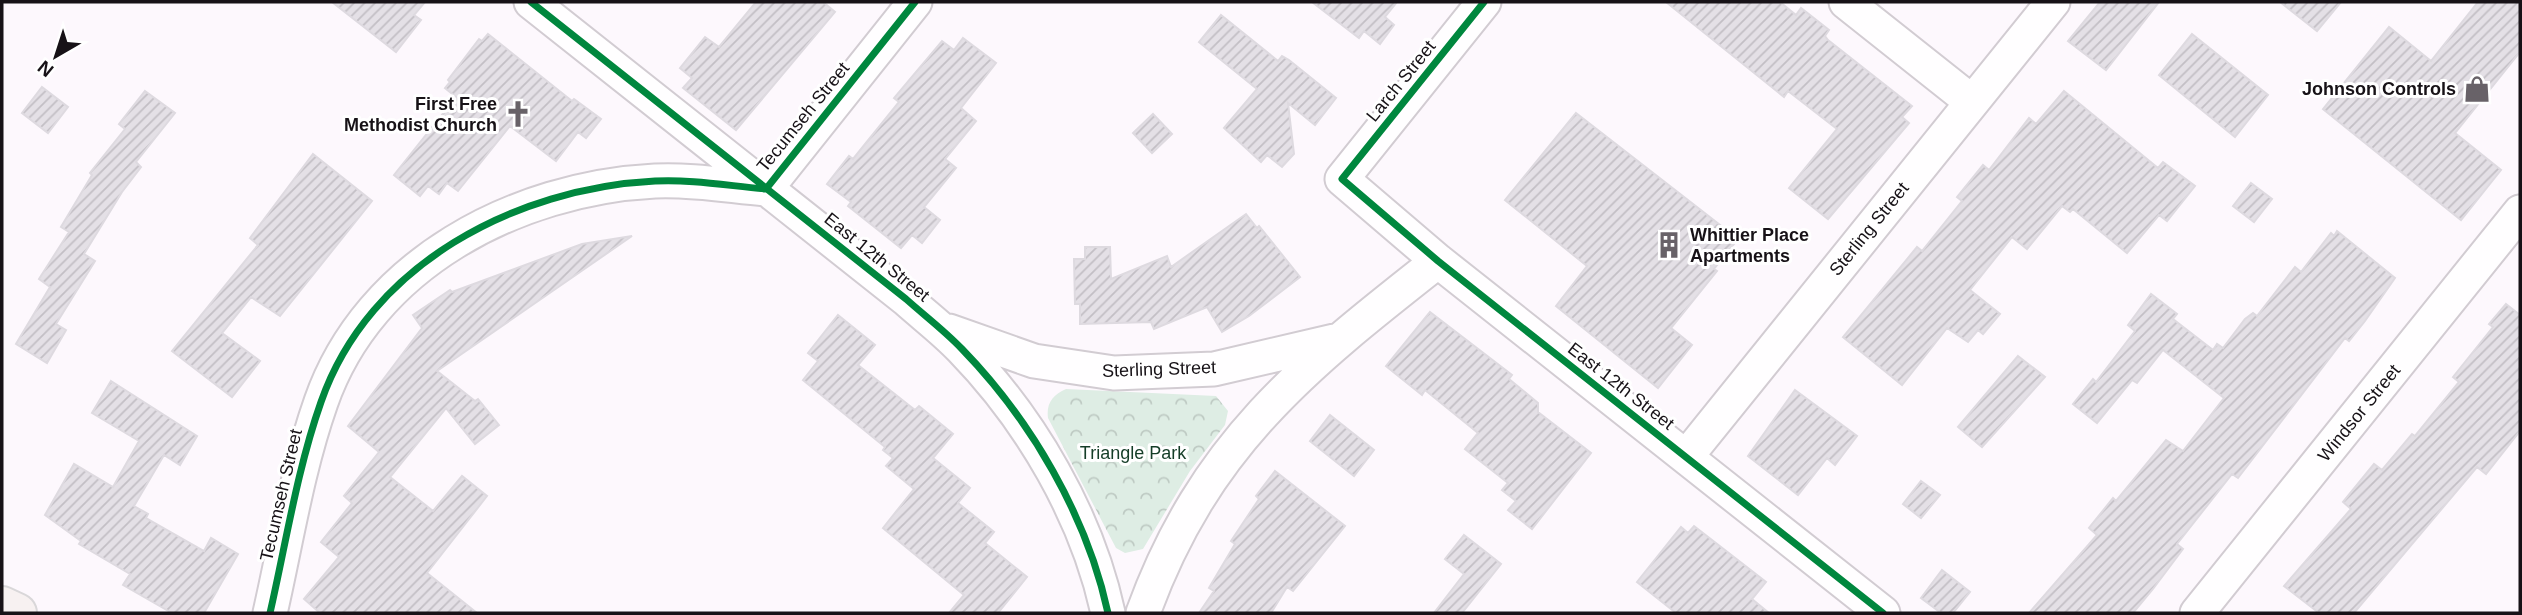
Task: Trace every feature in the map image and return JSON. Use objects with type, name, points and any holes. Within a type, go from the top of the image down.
[{"type":"main road","points":[[2,606],[17,613]]},
{"type":"street","name":"East 12th Street","points":[[531,2],[942,330],[999,390],[1060,484],[1098,573],[1108,613]]},
{"type":"street","name":"Tecumseh Street","points":[[270,613],[321,401],[339,363],[369,318],[417,268],[448,245],[485,224],[523,208],[576,194],[656,181],[766,189],[915,2]]},
{"type":"street","name":"Larch Street","points":[[1342,179],[1484,2]]},
{"type":"street","points":[[1846,2],[1972,102]]},
{"type":"street","name":"Sterling Street","points":[[1685,457],[2053,2]]},
{"type":"street","name":"East 12th Street","points":[[1342,179],[1438,261],[1884,613]]},
{"type":"street","name":"Windsor Street","points":[[2197,613],[2520,212]]},
{"type":"street","name":"Sterling Street","points":[[1143,613],[1165,557],[1213,475],[1238,440],[1283,390],[1336,341],[1438,261]]},
{"type":"street","name":"Sterling Street","points":[[942,330],[1034,361],[1114,373],[1214,369],[1336,341]]},
{"type":"green space","name":"Triangle Park","points":[[1066,389],[1216,396],[1228,411],[1225,425],[1190,471],[1143,549],[1125,553],[1116,548],[1048,418],[1051,400]]},
{"type":"building","points":[[332,2],[425,2],[414,15],[421,20],[396,52]]},
{"type":"building","points":[[756,2],[823,2],[835,12],[736,130],[683,88],[692,78],[680,68],[705,37],[719,47]]},
{"type":"building","points":[[1312,2],[1397,2],[1385,17],[1394,25],[1380,44],[1364,31],[1359,38]]},
{"type":"building","points":[[1666,2],[1780,2],[1796,15],[1801,8],[1829,30],[1825,36],[1828,40],[1912,106],[1902,117],[1909,123],[1828,219],[1789,188],[1837,129],[1788,91],[1784,97]]},
{"type":"building","points":[[2100,2],[2159,2],[2106,70],[2068,41]]},
{"type":"building","points":[[2280,2],[2341,2],[2317,31]]},
{"type":"building","points":[[2478,2],[2520,2],[2520,52],[2455,133],[2501,170],[2461,220],[2323,109],[2389,27],[2431,61]]},
{"type":"building","points":[[1221,15],[1278,61],[1282,56],[1289,60],[1336,98],[1315,125],[1288,103],[1294,154],[1282,167],[1267,155],[1261,162],[1224,128],[1257,89],[1199,42]]},
{"type":"building","name":"First Free Methodist Church","points":[[488,34],[572,101],[574,99],[601,119],[586,138],[578,132],[556,161],[510,126],[458,191],[447,183],[439,194],[428,186],[420,196],[394,175],[456,97],[445,88],[450,82],[448,80],[479,39],[482,41]]},
{"type":"building","points":[[2192,34],[2268,95],[2235,137],[2159,75]]},
{"type":"building","points":[[963,38],[996,63],[961,108],[976,121],[945,159],[956,168],[924,207],[940,220],[922,243],[912,235],[901,248],[848,206],[851,202],[827,184],[849,156],[853,159],[899,102],[894,98],[942,41],[954,50]]},
{"type":"building","points":[[42,87],[68,107],[48,133],[22,113]]},
{"type":"building","points":[[145,91],[175,113],[136,162],[141,167],[122,192],[84,254],[95,261],[56,324],[66,330],[47,363],[16,344],[50,287],[39,279],[69,232],[61,227],[92,175],[90,173],[125,129],[119,124]]},
{"type":"building","points":[[2064,91],[2158,168],[2163,162],[2195,186],[2167,221],[2159,215],[2127,253],[2073,209],[2070,212],[2062,206],[2027,249],[2012,237],[1970,290],[2000,314],[1983,334],[1978,330],[1968,342],[1947,328],[1902,385],[1843,337],[1917,247],[1922,251],[1962,201],[1957,197],[1983,165],[1989,170],[2029,118],[2036,124]]},
{"type":"building","name":"Whittier Place Apartments","points":[[1576,113],[1738,239],[1714,269],[1717,271],[1671,328],[1692,345],[1658,388],[1556,306],[1587,266],[1505,200]]},
{"type":"building","points":[[1153,114],[1172,134],[1152,153],[1133,133]]},
{"type":"building","points":[[313,154],[372,201],[280,316],[251,297],[222,333],[260,361],[232,397],[172,351],[258,245],[250,238]]},
{"type":"building","points":[[2251,183],[2272,199],[2254,222],[2233,206]]},
{"type":"building","points":[[1246,214],[1300,277],[1249,316],[1222,332],[1207,307],[1154,329],[1151,322],[1080,324],[1080,304],[1075,304],[1074,259],[1085,259],[1085,247],[1110,247],[1111,279],[1167,256],[1171,267]]},
{"type":"building","points":[[2337,231],[2395,278],[2365,321],[2349,341],[2345,338],[2238,478],[2232,474],[2177,544],[2183,549],[2153,589],[2133,613],[2029,613],[2097,535],[2089,528],[2113,498],[2116,501],[2166,440],[2183,451],[2224,398],[2163,350],[2137,383],[2132,380],[2097,423],[2073,404],[2093,379],[2096,382],[2135,331],[2128,325],[2151,294],[2177,314],[2173,319],[2213,350],[2217,344],[2223,348],[2245,319],[2253,313],[2257,316],[2295,267],[2301,272],[2331,233],[2334,236]]},
{"type":"building","points":[[632,236],[437,371],[475,401],[478,399],[499,425],[475,444],[446,408],[390,477],[433,511],[462,476],[487,496],[427,573],[477,613],[320,613],[304,599],[339,557],[321,542],[352,503],[344,496],[379,452],[348,426],[422,328],[413,315],[450,290],[452,292],[582,244]]},
{"type":"building","points":[[2506,304],[2520,315],[2520,431],[2486,474],[2477,467],[2354,613],[2319,613],[2284,586],[2351,509],[2343,502],[2374,464],[2382,470],[2412,434],[2415,436],[2459,382],[2453,377],[2493,327],[2489,324]]},
{"type":"building","points":[[1430,312],[1512,375],[1509,379],[1538,403],[1538,412],[1591,453],[1532,529],[1508,510],[1516,501],[1502,490],[1508,483],[1465,449],[1478,433],[1425,390],[1422,395],[1386,366]]},
{"type":"building","points":[[838,315],[875,345],[858,365],[915,410],[919,406],[953,434],[933,458],[970,488],[958,503],[994,532],[985,543],[1027,577],[998,613],[949,613],[964,595],[883,528],[914,489],[886,466],[893,458],[883,450],[885,447],[803,380],[818,361],[808,353]]},
{"type":"building","points":[[2018,356],[2045,377],[1982,447],[1958,427]]},
{"type":"building","points":[[111,381],[197,436],[180,465],[164,455],[134,506],[148,514],[146,518],[204,551],[211,538],[238,554],[204,613],[172,613],[123,585],[130,574],[79,544],[81,541],[45,515],[74,464],[113,487],[139,441],[92,413]]},
{"type":"building","points":[[1795,390],[1857,436],[1835,465],[1827,458],[1798,495],[1748,456]]},
{"type":"building","points":[[1330,415],[1374,450],[1354,476],[1310,441]]},
{"type":"building","points":[[1275,471],[1345,526],[1293,591],[1287,587],[1271,613],[1199,613],[1214,591],[1209,588],[1235,544],[1231,541],[1259,499],[1256,496]]},
{"type":"building","points":[[1921,481],[1940,495],[1921,518],[1903,504]]},
{"type":"building","points":[[1694,526],[1766,582],[1752,599],[1769,613],[1676,613],[1637,582],[1681,527],[1688,533]]},
{"type":"building","points":[[1464,535],[1501,564],[1462,613],[1434,613],[1464,574],[1445,559]]},
{"type":"building","points":[[1942,570],[1970,592],[1953,613],[1941,613],[1921,598]]},
{"type":"cycle path","points":[[531,2],[906,299],[962,349],[1011,407],[1053,471],[1086,541],[1108,613]]},
{"type":"cycle path","points":[[270,613],[299,480],[321,402],[343,353],[374,310],[411,273],[454,242],[501,218],[551,199],[603,187],[655,181],[766,189],[915,2]]},
{"type":"cycle path","points":[[1484,2],[1342,179],[1438,261],[1883,613]]},
{"type":"place","name":"Johnson Controls","points":[[2477,89]]},
{"type":"place","name":"First Free Methodist Church","points":[[518,114]]},
{"type":"place","name":"Whittier Place Apartments","points":[[1669,245]]}]
